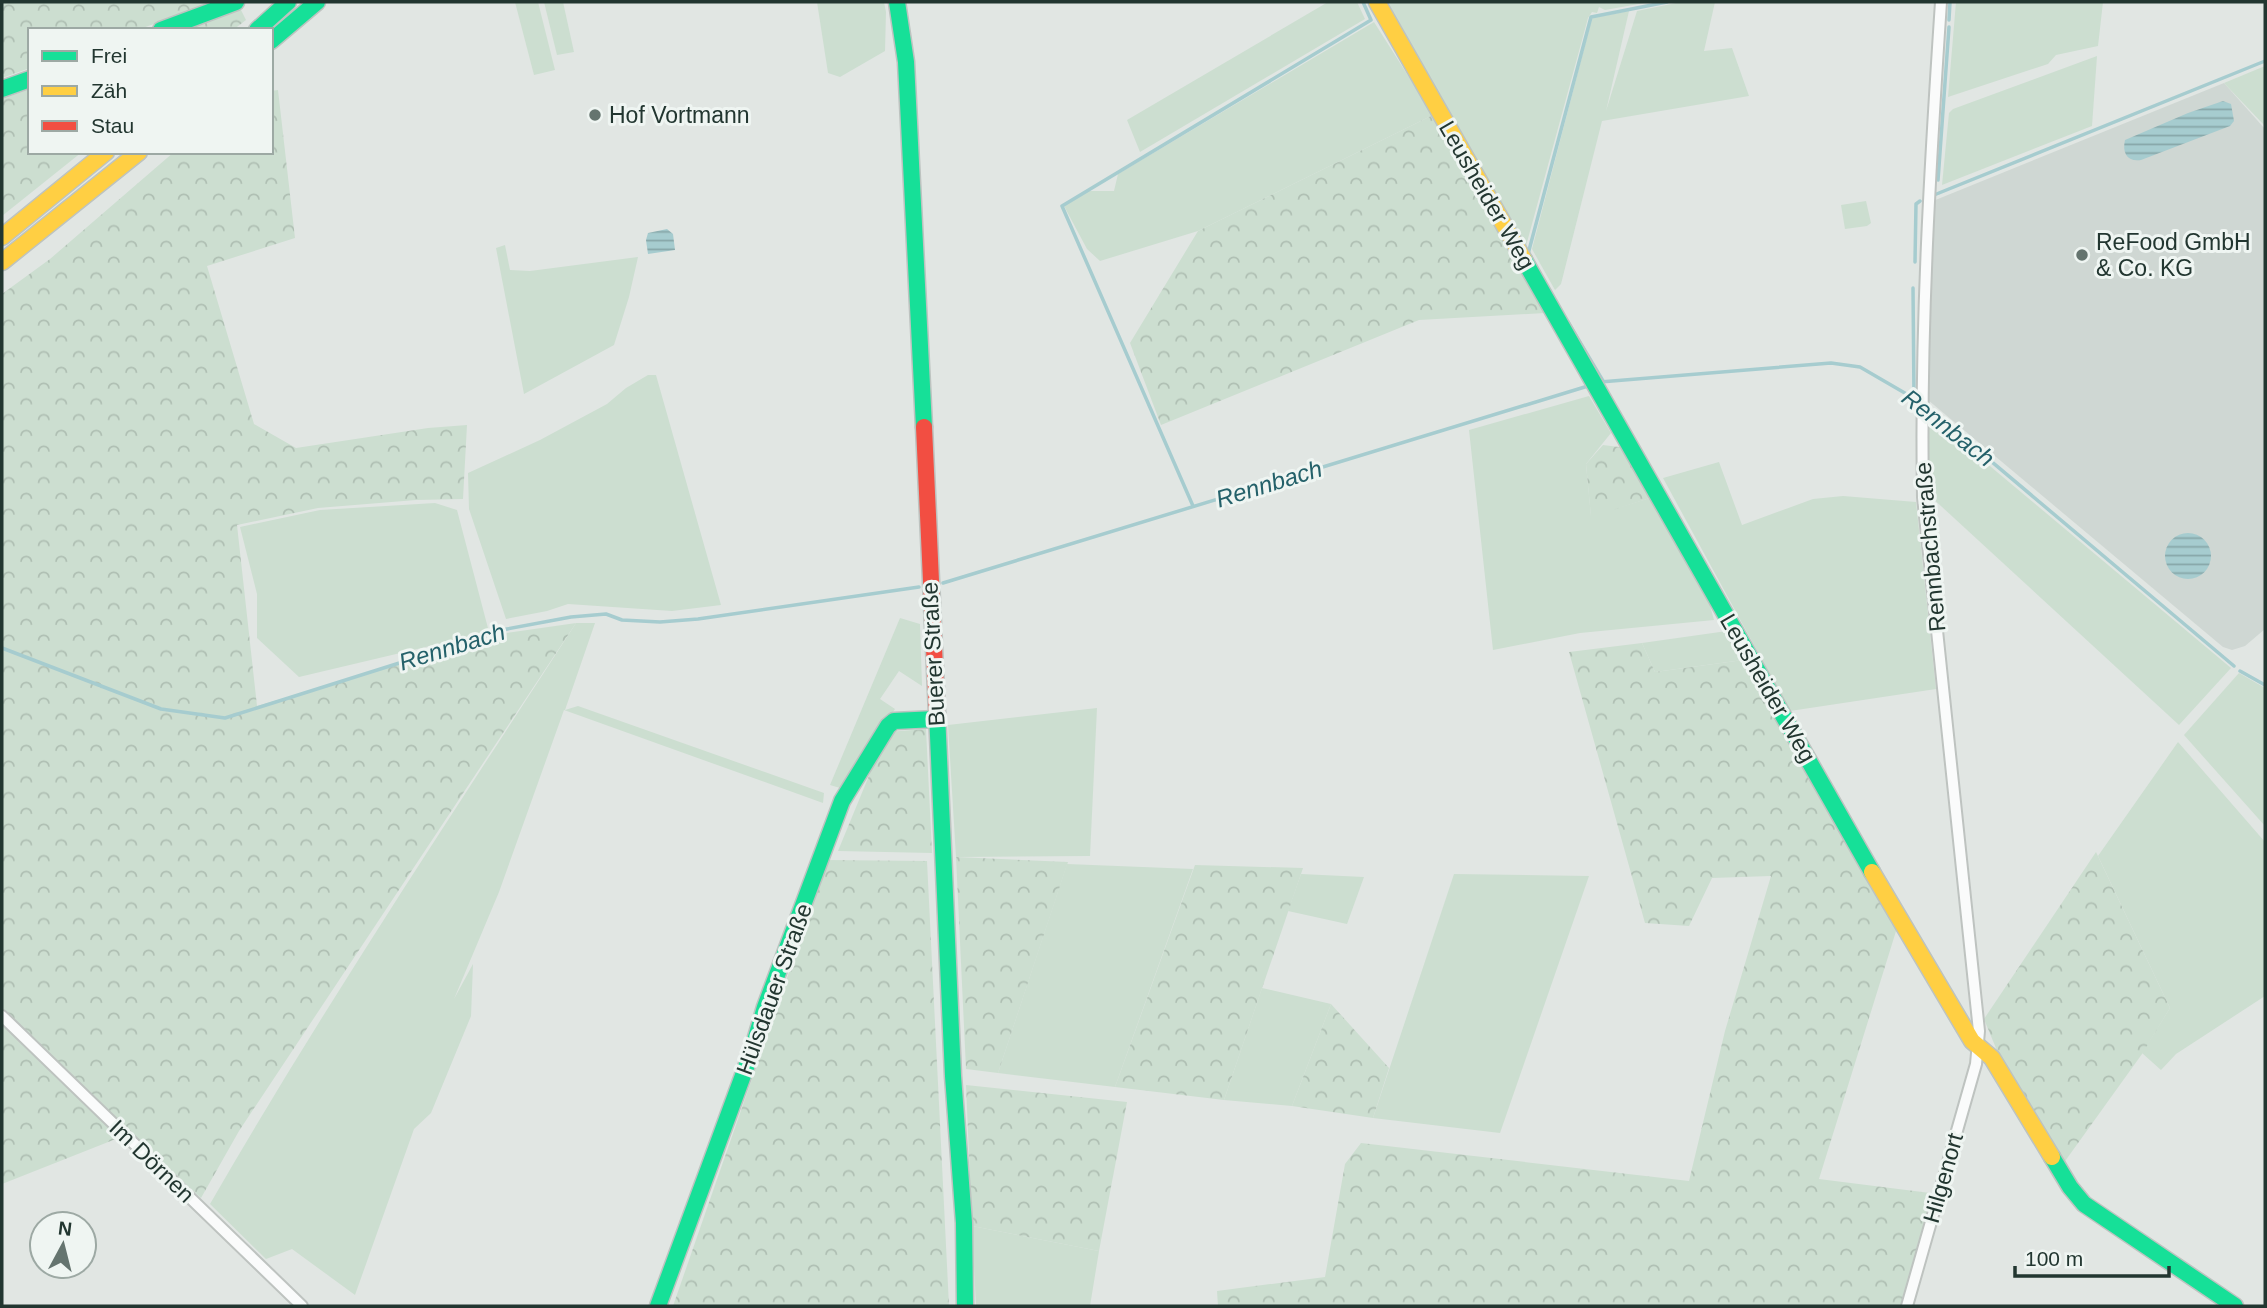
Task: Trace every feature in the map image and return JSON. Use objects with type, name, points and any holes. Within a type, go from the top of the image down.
[{"type":"main road","points":[[166,28],[236,2]]},
{"type":"main road","points":[[259,28],[288,2]]},
{"type":"main road","points":[[273,39],[317,2]]},
{"type":"main road","name":"Buerer Straße","points":[[897,2],[906,62],[911,145],[953,1076],[964,1223],[965,1306]]},
{"type":"main road","name":"Leusheider Weg","points":[[1377,2],[1910,938],[1979,1049],[1992,1058],[2070,1186],[2084,1204],[2235,1306]]},
{"type":"main road","points":[[2,89],[28,80]]},
{"type":"main road","points":[[2,237],[104,154]]},
{"type":"main road","points":[[2,262],[137,154]]},
{"type":"main road","name":"Hülsdauer Straße","points":[[658,1306],[842,801],[888,726],[894,722],[936,719]]},
{"type":"street","name":"Rennbachstraße","points":[[1941,2],[1924,308],[1923,497],[1979,1049]]},
{"type":"street","name":"Im Dörnen","points":[[2,1016],[302,1306]]},
{"type":"street","name":"Hilgenort","points":[[1907,1306],[1979,1049]]},
{"type":"shaded area","points":[[2224,83],[2265,129],[2265,629],[2245,646],[2232,650],[2223,647],[1928,400],[1933,201]]},
{"type":"green space","points":[[2,2],[216,2],[143,28],[28,28],[28,69],[2,78]]},
{"type":"green space","points":[[515,2],[538,2],[555,70],[534,75]]},
{"type":"green space","points":[[544,2],[563,2],[574,52],[557,55]]},
{"type":"green space","points":[[817,2],[884,2],[885,51],[840,77],[828,73]]},
{"type":"green space","points":[[1328,2],[1357,2],[1365,19],[1140,152],[1127,120]]},
{"type":"green space","points":[[1384,2],[1650,2],[1605,10],[1599,7],[1597,13],[1592,12],[1588,18],[1526,246]]},
{"type":"green space","points":[[1681,2],[1715,2],[1704,51],[1732,48],[1749,96],[1602,121],[1561,284],[1555,290],[1532,249],[1592,18],[1629,11],[1606,111],[1637,11]]},
{"type":"green space","points":[[1956,2],[2103,2],[2098,46],[2056,55],[2048,64],[1948,97]]},
{"type":"green space","points":[[240,8],[246,20],[236,28],[188,28]]},
{"type":"green space","points":[[1374,22],[1433,115],[1198,231],[1100,261],[1087,249],[1064,206],[1089,191],[1114,191],[1118,174]]},
{"type":"green space","points":[[2097,56],[2092,126],[1942,185],[1949,113],[1953,109]]},
{"type":"green space","points":[[2265,66],[2265,126],[2224,83]]},
{"type":"green space","points":[[28,90],[28,154],[80,154],[2,216],[2,99]]},
{"type":"green space","points":[[278,90],[295,238],[207,266],[254,424],[296,448],[428,428],[467,425],[463,499],[318,508],[237,525],[257,706],[507,633],[576,623],[239,1131],[201,1198],[131,1133],[2,1184],[2,294],[50,259],[172,154],[273,154],[273,91]]},
{"type":"green space","points":[[1433,115],[1545,313],[1419,320],[1161,425],[1130,343],[1198,231]]},
{"type":"green space","points":[[1866,201],[1871,223],[1845,229],[1841,205]]},
{"type":"green space","points":[[505,245],[510,270],[530,271],[638,257],[614,345],[524,394],[496,248]]},
{"type":"green space","points":[[648,375],[656,375],[721,605],[672,611],[568,604],[506,619],[469,509],[468,473],[540,440],[607,404]]},
{"type":"green space","points":[[1589,396],[1611,433],[1586,464],[1591,516],[1650,498],[1709,602],[1714,620],[1580,633],[1493,650],[1469,430]]},
{"type":"green space","points":[[1929,415],[2231,668],[2179,725],[1929,495]]},
{"type":"green space","points":[[1603,445],[1627,448],[1650,498],[1591,517],[1586,464]]},
{"type":"green space","points":[[1719,462],[1742,525],[1813,499],[1843,496],[1916,502],[1936,689],[1790,711],[1663,478]]},
{"type":"green space","points":[[435,503],[457,510],[489,632],[299,677],[257,638],[257,594],[240,527],[320,510]]},
{"type":"green space","points":[[900,618],[920,624],[922,686],[899,671],[880,699],[895,709],[840,788],[830,785]]},
{"type":"green space","points":[[576,623],[595,623],[565,710],[578,706],[824,793],[823,803],[564,710],[499,892],[454,999],[473,964],[471,1016],[431,1113],[414,1129],[355,1295],[292,1249],[266,1259],[210,1204],[343,984]]},
{"type":"green space","points":[[1727,631],[1743,660],[1655,672],[1642,643]]},
{"type":"green space","points":[[1642,643],[1655,672],[1743,660],[1897,928],[1819,1179],[1938,1194],[1907,1306],[1218,1306],[1217,1291],[1325,1277],[1345,1164],[1361,1143],[1689,1181],[1725,1031],[1771,876],[1712,878],[1689,926],[1645,923],[1569,652]]},
{"type":"green space","points":[[2239,673],[2265,688],[2265,826],[2184,735]]},
{"type":"green space","points":[[1097,708],[1090,856],[956,857],[948,725]]},
{"type":"green space","points":[[926,729],[932,853],[838,851],[887,732]]},
{"type":"green space","points":[[2178,742],[2265,842],[2265,996],[2176,1054],[2161,1070],[2142,1053],[2170,1008],[2098,856]]},
{"type":"green space","points":[[2096,852],[2170,1008],[2142,1054],[2063,1164],[2000,1058],[1984,1019]]},
{"type":"green space","points":[[956,857],[1068,862],[998,1073],[966,1069]]},
{"type":"green space","points":[[828,860],[927,861],[949,1306],[673,1306]]},
{"type":"green space","points":[[1067,864],[1193,869],[1115,1087],[998,1073]]},
{"type":"green space","points":[[1195,865],[1303,868],[1224,1100],[1115,1087]]},
{"type":"green space","points":[[1301,874],[1364,877],[1347,924],[1288,911]]},
{"type":"green space","points":[[1454,874],[1589,876],[1500,1133],[1373,1118]]},
{"type":"green space","points":[[1262,988],[1331,1004],[1292,1106],[1224,1100]]},
{"type":"green space","points":[[1331,1004],[1389,1068],[1373,1118],[1292,1106]]},
{"type":"green space","points":[[966,1085],[1127,1102],[1099,1251],[972,1226]]},
{"type":"green space","points":[[972,1226],[1099,1251],[1090,1306],[976,1306]]},
{"type":"water","points":[[2223,101],[2231,104],[2234,121],[2230,126],[2141,160],[2132,160],[2127,156],[2124,149],[2125,140]]},
{"type":"water","points":[[667,229],[673,234],[675,250],[648,254],[648,233]]},
{"type":"water","points":[[2188,533],[2204,540],[2211,556],[2204,572],[2188,579],[2172,572],[2165,556],[2172,540]]},
{"type":"waterway","points":[[1193,506],[1062,206],[1371,20],[1363,2]]},
{"type":"waterway","points":[[1528,254],[1591,17],[1667,2]]},
{"type":"waterway","points":[[1949,20],[1950,2]]},
{"type":"waterway","points":[[1938,180],[1949,27]]},
{"type":"waterway","points":[[1934,195],[2265,61]]},
{"type":"waterway","points":[[1915,262],[1916,204],[1920,201]]},
{"type":"waterway","points":[[1913,288],[1914,398]]},
{"type":"waterway","points":[[1568,322],[1603,381]]},
{"type":"waterway","name":"Rennbach","points":[[1600,382],[1831,363],[1860,367],[1922,403],[2234,666]]},
{"type":"waterway","name":"Rennbach","points":[[943,583],[1588,386]]},
{"type":"waterway","name":"Rennbach","points":[[2,648],[161,709],[225,718],[507,629],[571,617],[606,614],[622,620],[660,622],[698,619],[919,587]]},
{"type":"waterway","points":[[2240,671],[2265,685]]},
{"type":"traffic: fast","points":[[166,28],[236,2]]},
{"type":"traffic: fast","points":[[259,28],[288,2]]},
{"type":"traffic: fast","points":[[273,39],[317,2]]},
{"type":"traffic: fast","points":[[897,2],[906,62],[924,427]]},
{"type":"traffic: fast","points":[[2,89],[28,80]]},
{"type":"traffic: fast","points":[[1524,260],[1872,872]]},
{"type":"traffic: fast","points":[[937,713],[953,1076],[964,1223],[965,1306]]},
{"type":"traffic: fast","points":[[658,1306],[842,801],[888,726],[894,721],[936,719]]},
{"type":"traffic: fast","points":[[2052,1157],[2084,1204],[2235,1306]]},
{"type":"traffic: slow","points":[[1377,2],[1524,260]]},
{"type":"traffic: slow","points":[[2,237],[104,154]]},
{"type":"traffic: slow","points":[[2,262],[137,154]]},
{"type":"traffic: slow","points":[[1872,872],[1972,1041],[1992,1058],[2052,1157]]},
{"type":"traffic: jam","points":[[924,427],[937,713]]},
{"type":"place","name":"Hof Vortmann","points":[[595,115]]},
{"type":"place","name":"ReFood GmbH & Co. KG","points":[[2082,255]]}]
